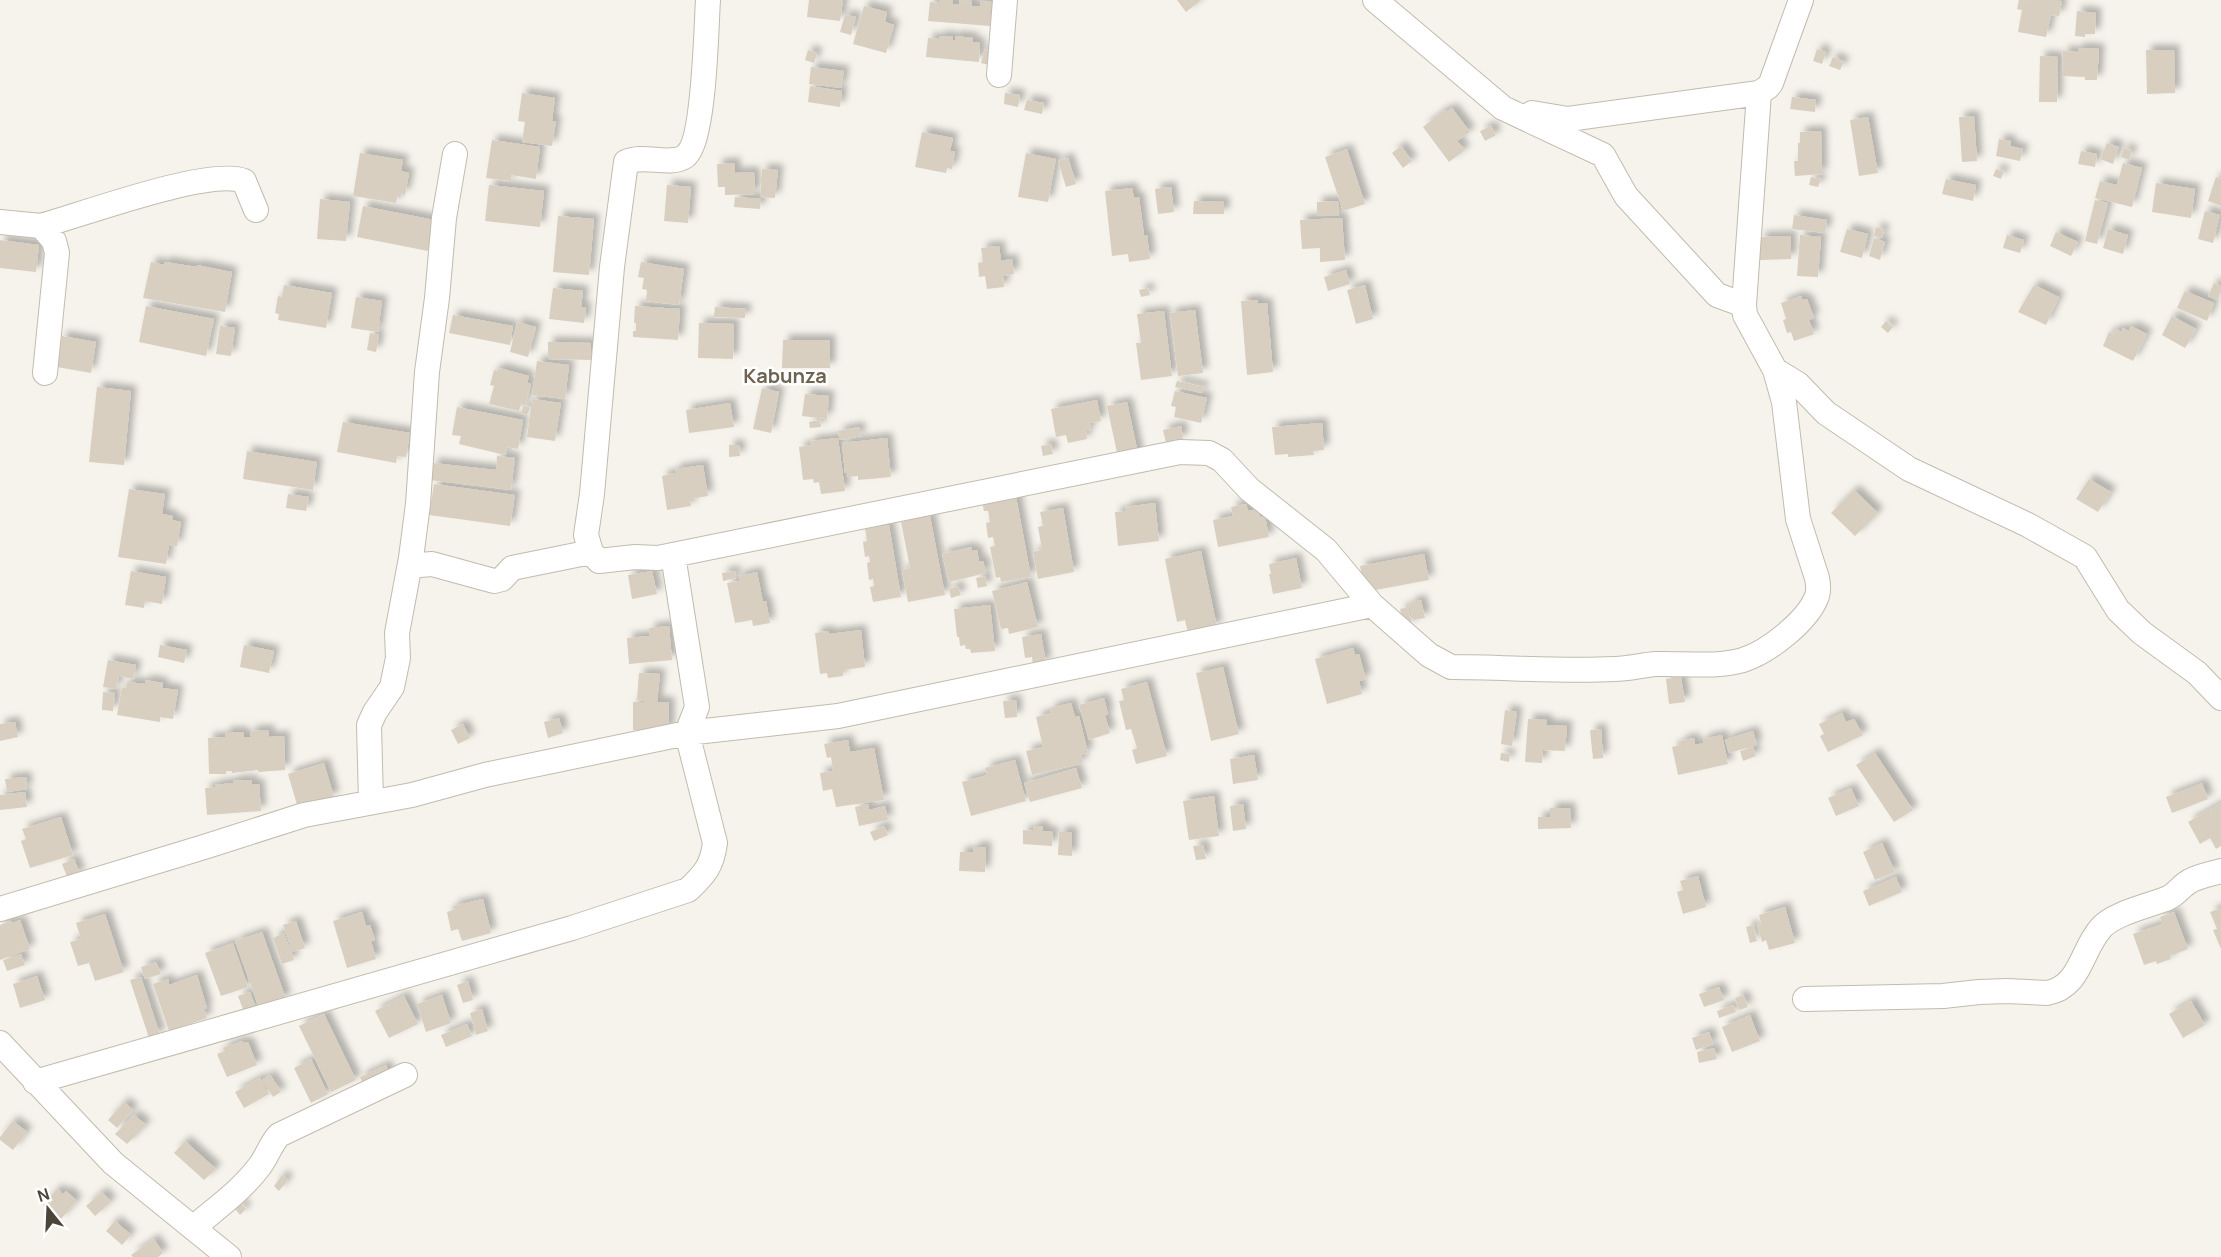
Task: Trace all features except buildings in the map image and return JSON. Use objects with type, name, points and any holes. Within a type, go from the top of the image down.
[{"type":"street","points":[[708,0],[701,107],[696,140],[687,155],[678,160],[634,159],[626,162],[612,267],[592,494],[586,535],[591,552],[599,561],[635,557],[658,558],[1180,452],[1209,453],[1222,460],[1249,489],[1326,550],[1372,605],[1429,654],[1451,667],[1616,669],[1655,664],[1727,663],[1743,660],[1765,650],[1787,634],[1802,618],[1817,595],[1817,578],[1798,519],[1784,402],[1774,370],[1745,315],[1759,93]]},
{"type":"street","points":[[999,75],[1005,0]]},
{"type":"street","points":[[1375,0],[1503,108],[1603,155],[1626,196],[1717,295],[1744,305]]},
{"type":"street","points":[[1503,108],[1568,119],[1759,93],[1771,83],[1801,0]]},
{"type":"street","points":[[371,801],[369,725],[392,687],[398,658],[397,633],[418,504],[427,372],[437,298],[444,218],[455,154]]},
{"type":"street","points":[[0,222],[41,226],[199,180],[234,177],[244,181],[256,210]]},
{"type":"street","points":[[41,226],[54,241],[57,253],[45,373]]},
{"type":"street","points":[[1774,370],[1798,384],[1826,413],[1909,469],[2028,525],[2085,557],[2118,610],[2142,633],[2197,673],[2221,698]]},
{"type":"street","points":[[411,558],[420,565],[432,564],[494,581],[502,579],[512,568],[591,552]]},
{"type":"street","points":[[35,1082],[572,928],[688,890],[703,876],[713,860],[715,843],[687,733],[697,707],[673,555]]},
{"type":"street","points":[[0,909],[304,815],[412,795],[485,775],[687,733],[838,716],[1372,605]]},
{"type":"street","points":[[1805,999],[1943,996],[1988,991],[2056,992],[2066,986],[2074,976],[2094,937],[2110,920],[2172,896],[2190,881],[2221,871]]},
{"type":"street","points":[[0,1044],[113,1163],[229,1257]]},
{"type":"street","points":[[193,1228],[261,1166],[272,1142],[279,1135],[405,1075]]},
{"type":"district","name":"Kabunza","points":[[785,376]]}]
